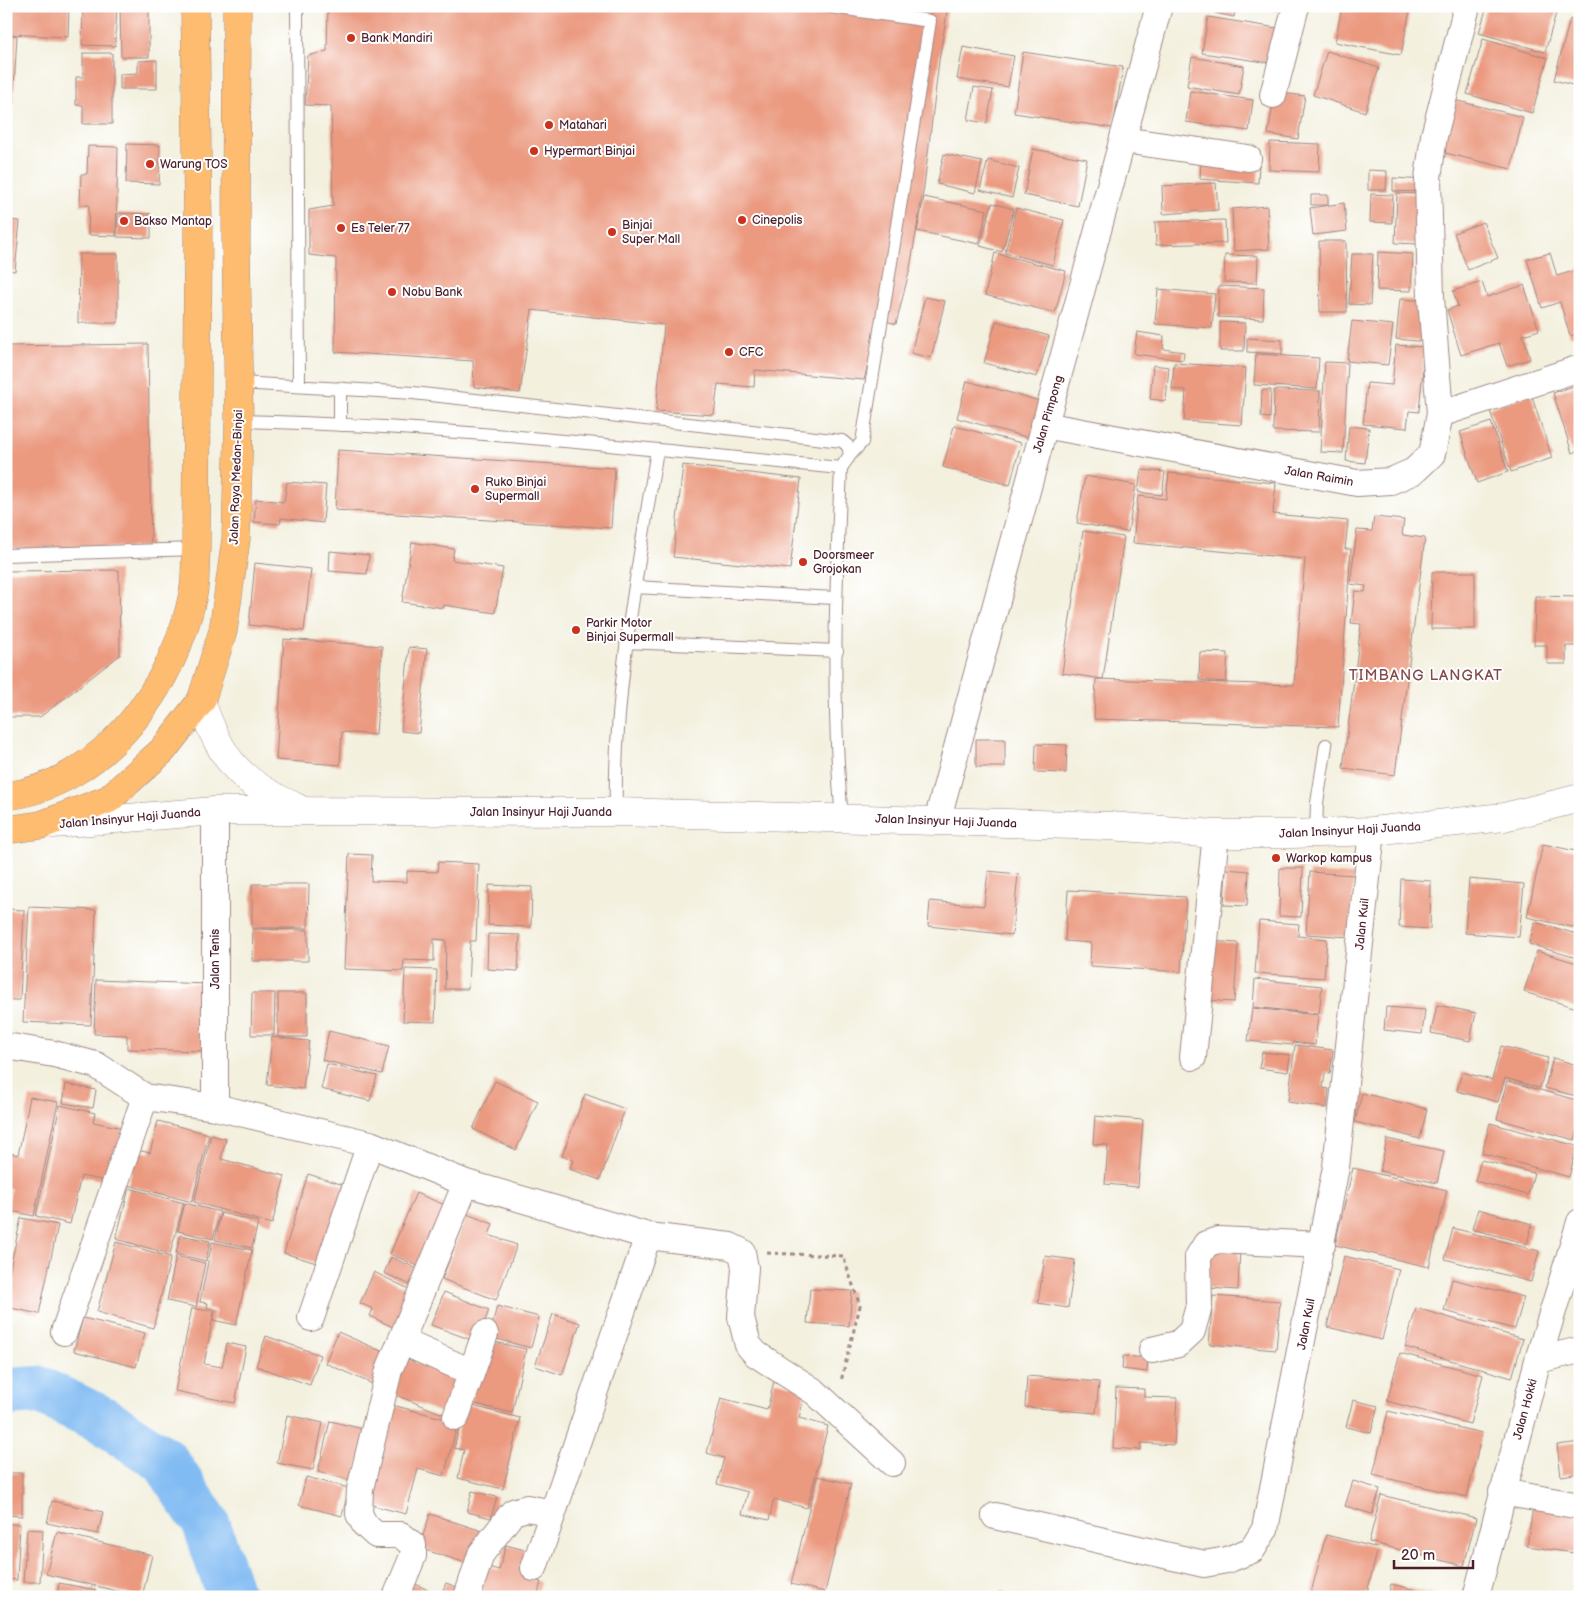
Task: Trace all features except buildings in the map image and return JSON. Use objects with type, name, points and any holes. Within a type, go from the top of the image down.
[{"type":"main road","points":[[6,796],[21,794],[79,771],[127,728],[165,675],[183,630],[193,593],[196,549],[197,197],[195,6]]},
{"type":"main road","name":"Jalan Raya Medan-Binjai","points":[[6,830],[41,825],[109,799],[163,750],[202,701],[223,630],[236,539],[239,422],[236,197],[238,6]]},
{"type":"main road","points":[[197,197],[236,197]]},
{"type":"street","name":"Jalan Pimpong","points":[[937,821],[1159,6]]},
{"type":"street","points":[[1273,96],[1296,6]]},
{"type":"street","name":"Jalan Raimin","points":[[1044,426],[1357,483],[1391,481],[1414,471],[1432,454],[1440,414],[1431,298],[1428,178],[1434,136],[1467,6]]},
{"type":"street","points":[[1123,140],[1248,158]]},
{"type":"street","points":[[1440,414],[1580,368]]},
{"type":"street","name":"Jalan Insinyur Haji Juanda","points":[[202,701],[221,750],[239,773],[268,794],[309,812]]},
{"type":"street","name":"Jalan Insinyur Haji Juanda","points":[[41,825],[215,811],[616,812],[1110,826],[1216,834],[1316,833],[1372,831],[1504,817],[1580,798]]},
{"type":"street","name":"Jalan Tenis","points":[[215,811],[215,1107]]},
{"type":"street","name":"Jalan Kuil","points":[[995,1516],[1204,1564],[1227,1560],[1252,1550],[1265,1529],[1336,1167],[1372,831]]},
{"type":"street","points":[[1193,1057],[1216,834]]},
{"type":"street","points":[[6,1046],[54,1054],[96,1065],[145,1096],[215,1107],[370,1144],[466,1183],[648,1236],[730,1246],[742,1252],[744,1268],[741,1317],[748,1345],[756,1354],[803,1383],[892,1463]]},
{"type":"street","points":[[64,1332],[145,1096]]},
{"type":"street","points":[[311,1318],[370,1144]]},
{"type":"street","points":[[396,1597],[413,1556],[413,1545],[401,1535],[376,1535],[365,1525],[359,1514],[360,1489],[389,1370],[466,1183]]},
{"type":"street","name":"Jalan Hokki","points":[[1476,1597],[1538,1360],[1580,1222]]},
{"type":"street","points":[[534,1568],[648,1236]]},
{"type":"street","points":[[1152,1350],[1178,1344],[1192,1331],[1199,1306],[1198,1257],[1206,1244],[1218,1240],[1322,1245]]},
{"type":"street","points":[[456,1418],[485,1334]]},
{"type":"street","points":[[401,1341],[472,1372]]},
{"type":"street","points":[[1538,1360],[1580,1350]]},
{"type":"street","points":[[1502,1492],[1580,1506]]},
{"type":"street","points":[[467,1597],[480,1554],[513,1512],[527,1508],[553,1513]]},
{"type":"lane","points":[[297,6],[299,385]]},
{"type":"lane","points":[[825,6],[930,21],[862,442],[841,468],[835,598],[839,786],[842,819]]},
{"type":"lane","points":[[238,383],[414,393],[842,441],[848,446],[850,455]]},
{"type":"lane","points":[[340,388],[340,424]]},
{"type":"lane","points":[[239,422],[340,424],[590,443],[841,468]]},
{"type":"lane","points":[[616,812],[615,782],[626,642],[657,450]]},
{"type":"lane","points":[[6,555],[196,549]]},
{"type":"lane","points":[[635,587],[835,598]]},
{"type":"lane","points":[[626,642],[836,651]]},
{"type":"lane","points":[[1316,833],[1316,803],[1326,746]]},
{"type":"path","points":[[742,1252],[843,1256],[860,1306],[833,1410]]},
{"type":"waterway","points":[[6,1392],[39,1390],[103,1420],[165,1461],[206,1523],[231,1597]]},
{"type":"place","name":"Bank Mandiri","points":[[351,38]]},
{"type":"place","name":"Matahari","points":[[549,125]]},
{"type":"place","name":"Hypermart Binjai","points":[[534,151]]},
{"type":"place","name":"Warung TOS","points":[[150,164]]},
{"type":"place","name":"Cinepolis","points":[[742,220]]},
{"type":"place","name":"Bakso Mantap","points":[[124,221]]},
{"type":"place","name":"Es Teler 77","points":[[341,228]]},
{"type":"place","name":"Binjai Super Mall","points":[[612,232]]},
{"type":"place","name":"Nobu Bank","points":[[392,292]]},
{"type":"place","name":"CFC","points":[[729,352]]},
{"type":"place","name":"Ruko Binjai Supermall","points":[[475,489]]},
{"type":"place","name":"Doorsmeer Grojokan","points":[[803,562]]},
{"type":"place","name":"Parkir Motor Binjai Supermall","points":[[576,630]]},
{"type":"place","name":"Warkop kampus","points":[[1276,858]]},
{"type":"district","name":"TIMBANG LANGKAT","points":[[1426,675]]}]
